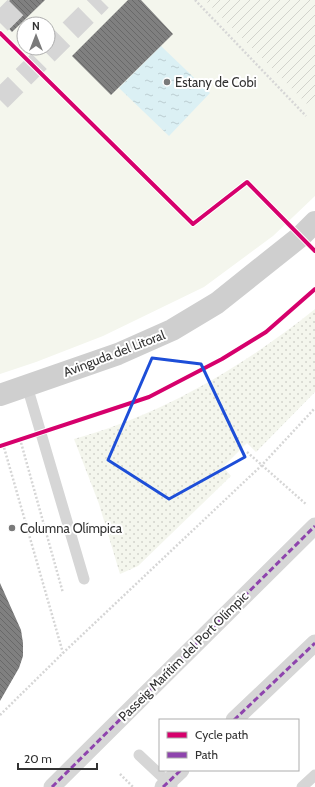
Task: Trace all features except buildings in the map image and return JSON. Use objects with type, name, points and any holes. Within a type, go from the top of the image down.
[{"type":"main road","name":"Avinguda del Litoral","points":[[0,395],[118,354],[172,330],[217,303],[300,236],[315,222]]},
{"type":"street","name":"Passeig Marítim del Port Olímpic","points":[[52,787],[315,526]]},
{"type":"street","points":[[235,719],[315,643]]},
{"type":"street","points":[[168,786],[180,771]]},
{"type":"lane","points":[[27,386],[84,580]]},
{"type":"lane","points":[[139,755],[168,786]]},
{"type":"lane","points":[[302,787],[315,775]]},
{"type":"path","points":[[195,0],[306,116]]},
{"type":"path","points":[[0,715],[63,653],[262,465],[315,408]]},
{"type":"path","points":[[20,439],[64,593]]},
{"type":"path","points":[[4,444],[63,653]]},
{"type":"path","points":[[247,452],[309,507]]},
{"type":"path","points":[[120,774],[133,787]]},
{"type":"highlighted area","points":[[152,358],[201,364],[245,457],[169,499],[108,460]]},
{"type":"shaded area","points":[[0,0],[315,0],[315,196],[273,236],[204,287],[103,336],[36,362],[0,374]]},
{"type":"shaded area","points":[[205,0],[315,0],[315,97],[309,106]]},
{"type":"shaded area","points":[[315,309],[315,392],[256,452],[247,443],[223,467],[231,476],[138,566],[120,574],[99,504],[74,439],[139,417],[201,386],[260,350]]},
{"type":"water","points":[[161,46],[210,93],[169,136],[119,88]]},
{"type":"tunnel","points":[[0,23],[23,0]]},
{"type":"tunnel","points":[[0,100],[101,0]]},
{"type":"marked path","points":[[52,787],[315,526]]},
{"type":"marked path","points":[[235,719],[315,643]]},
{"type":"marked path","points":[[163,787],[180,771]]},
{"type":"cycle path","points":[[0,33],[193,224],[247,182],[315,251]]},
{"type":"cycle path","points":[[0,446],[149,397],[222,359],[266,332],[315,289]]},
{"type":"place","name":"Estany de Cobi","points":[[167,82]]},
{"type":"place","name":"Columna Olímpica","points":[[12,528]]}]
